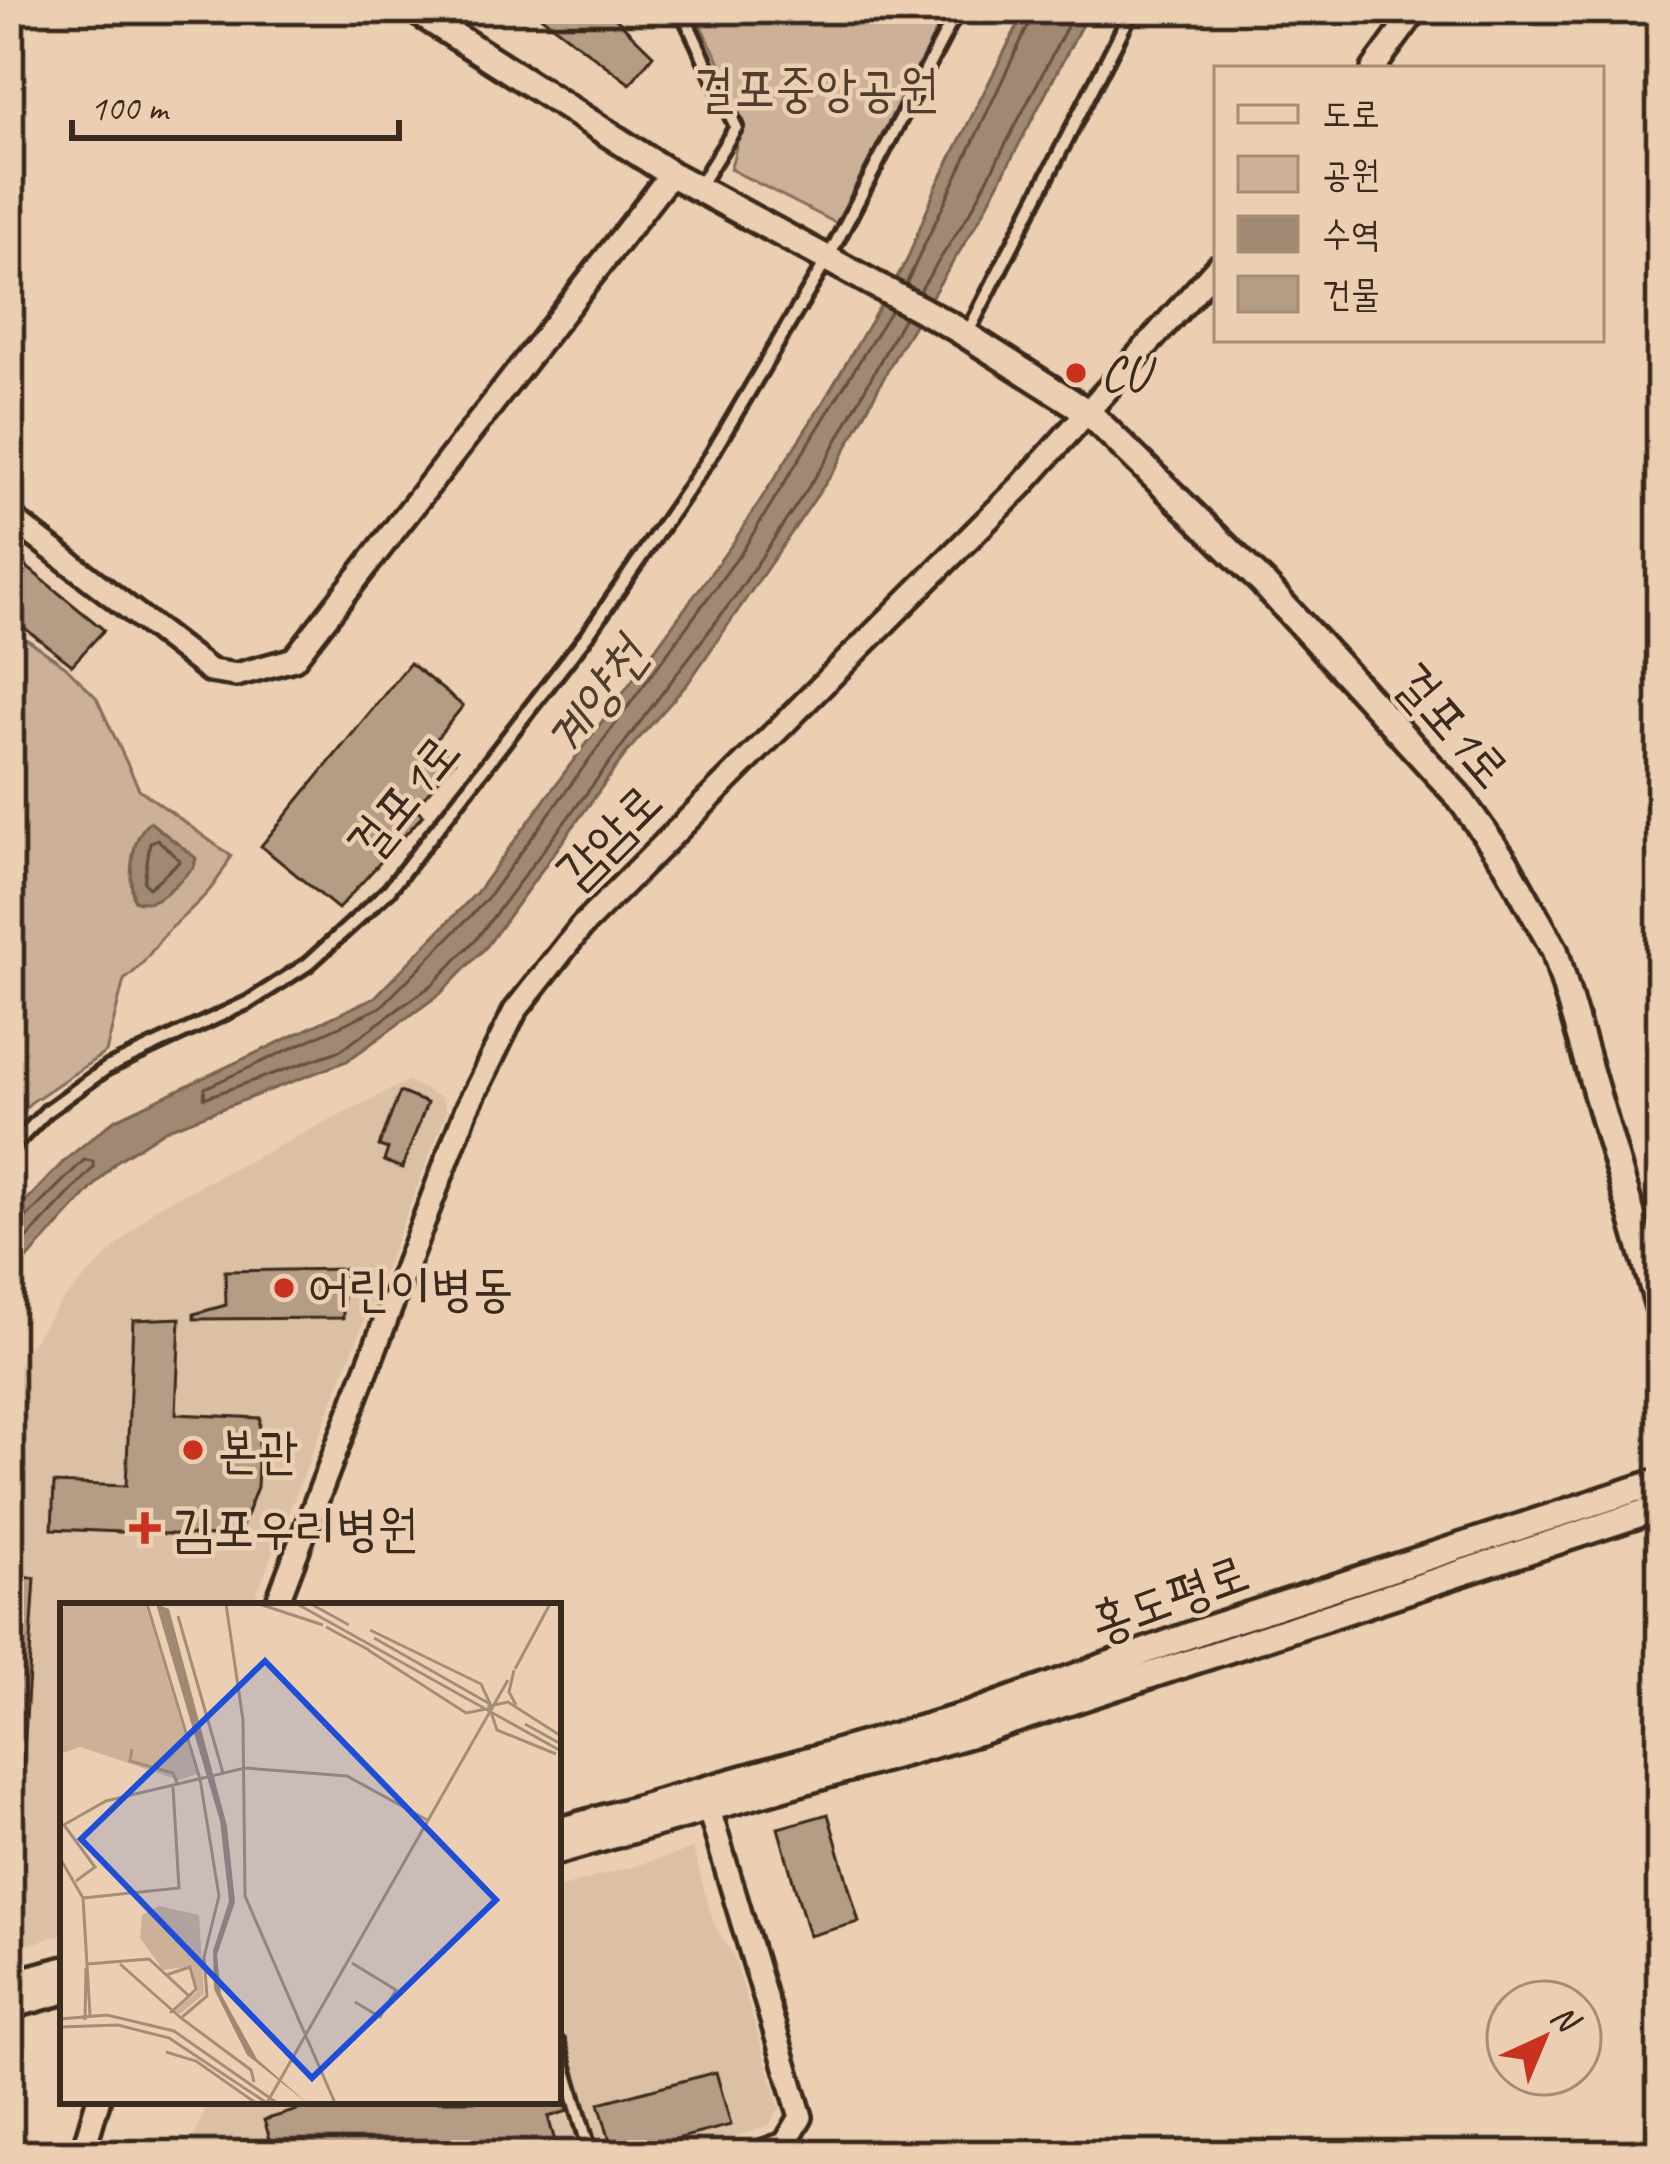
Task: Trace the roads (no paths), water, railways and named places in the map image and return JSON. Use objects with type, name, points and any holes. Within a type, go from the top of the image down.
[{"type":"street","name":"걸포1로","points":[[413,9],[671,174],[962,332],[1089,413],[1263,584],[1458,796],[1506,862],[1555,951],[1661,1315]]},
{"type":"street","points":[[1375,66],[1417,9]]},
{"type":"street","points":[[9,516],[210,671],[236,675],[266,671],[294,659],[671,174]]},
{"type":"street","name":"감암로","points":[[277,1603],[467,1108],[515,1011],[582,926],[1089,413],[1214,270]]},
{"type":"street","name":"홍도평로","points":[[561,1850],[705,1797],[969,1715],[1210,1628],[1661,1481]]},
{"type":"street","name":"홍도평로","points":[[561,1830],[978,1732],[1661,1508]]},
{"type":"street","points":[[705,1797],[801,2116],[785,2144],[754,2155]]},
{"type":"street","points":[[9,1984],[60,1971]]},
{"type":"street","points":[[9,2006],[60,1992]]},
{"type":"street","points":[[82,2155],[97,2104]]},
{"type":"lane","points":[[681,9],[736,127],[697,189]]},
{"type":"lane","points":[[835,262],[958,9]]},
{"type":"lane","points":[[962,332],[1133,9]]},
{"type":"lane","name":"걸포1로","points":[[9,1150],[47,1111],[107,1068],[249,1002],[308,964],[389,890],[645,552],[835,262]]},
{"type":"lane","points":[[561,2053],[591,2155]]},
{"type":"water","points":[[1026,9],[1090,9],[982,215],[898,351],[836,468],[688,683],[627,752],[487,946],[440,994],[347,1061],[165,1130],[117,1161],[9,1279],[9,1219],[65,1160],[114,1120],[375,997],[477,892],[733,543],[822,404],[907,260],[936,187]]},
{"type":"water","points":[[150,822],[196,858],[194,867],[167,893],[143,902],[134,900],[131,869],[139,837]]},
{"type":"place","name":"CU","points":[[1076,373]]},
{"type":"place","name":"어린이병동","points":[[284,1288]]},
{"type":"place","name":"본관","points":[[193,1450]]},
{"type":"place","name":"김포우리병원","points":[[145,1528]]},
{"type":"park label","name":"걸포중앙공원","points":[[816,88]]},
{"type":"water label","name":"계양천","points":[[596,697]]}]
